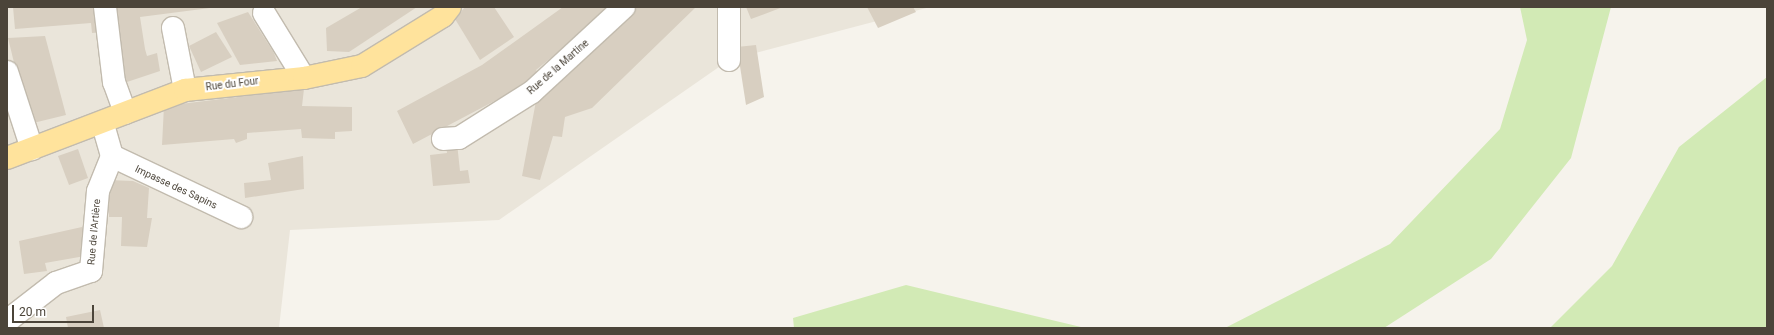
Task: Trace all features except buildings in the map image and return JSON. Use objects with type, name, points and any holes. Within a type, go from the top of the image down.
[{"type":"main road","name":"Rue du Four","points":[[7,158],[185,90],[304,78],[362,66],[443,16],[450,7]]},
{"type":"street","points":[[105,7],[114,82],[125,113]]},
{"type":"street","name":"Rue de la Martine","points":[[443,139],[459,138],[532,92],[624,7]]},
{"type":"street","points":[[729,7],[729,60]]},
{"type":"street","points":[[264,13],[304,78]]},
{"type":"street","points":[[173,28],[185,90]]},
{"type":"street","points":[[7,72],[32,149]]},
{"type":"street","points":[[102,122],[112,156]]},
{"type":"street","name":"Impasse des Sapins","points":[[112,156],[241,217]]},
{"type":"street","name":"Rue de l'Artière","points":[[7,321],[56,283],[91,271],[98,191],[112,156]]},
{"type":"shaded area","points":[[7,7],[930,7],[729,60],[499,220],[290,230],[279,328],[7,328]]},
{"type":"green space","points":[[1520,7],[1611,7],[1571,158],[1491,259],[1384,328],[1225,328],[1390,244],[1500,129],[1527,40]]},
{"type":"green space","points":[[1767,77],[1767,328],[1550,328],[1612,266],[1679,147]]},
{"type":"green space","points":[[906,285],[1081,327],[1135,328],[794,328],[793,318]]}]
